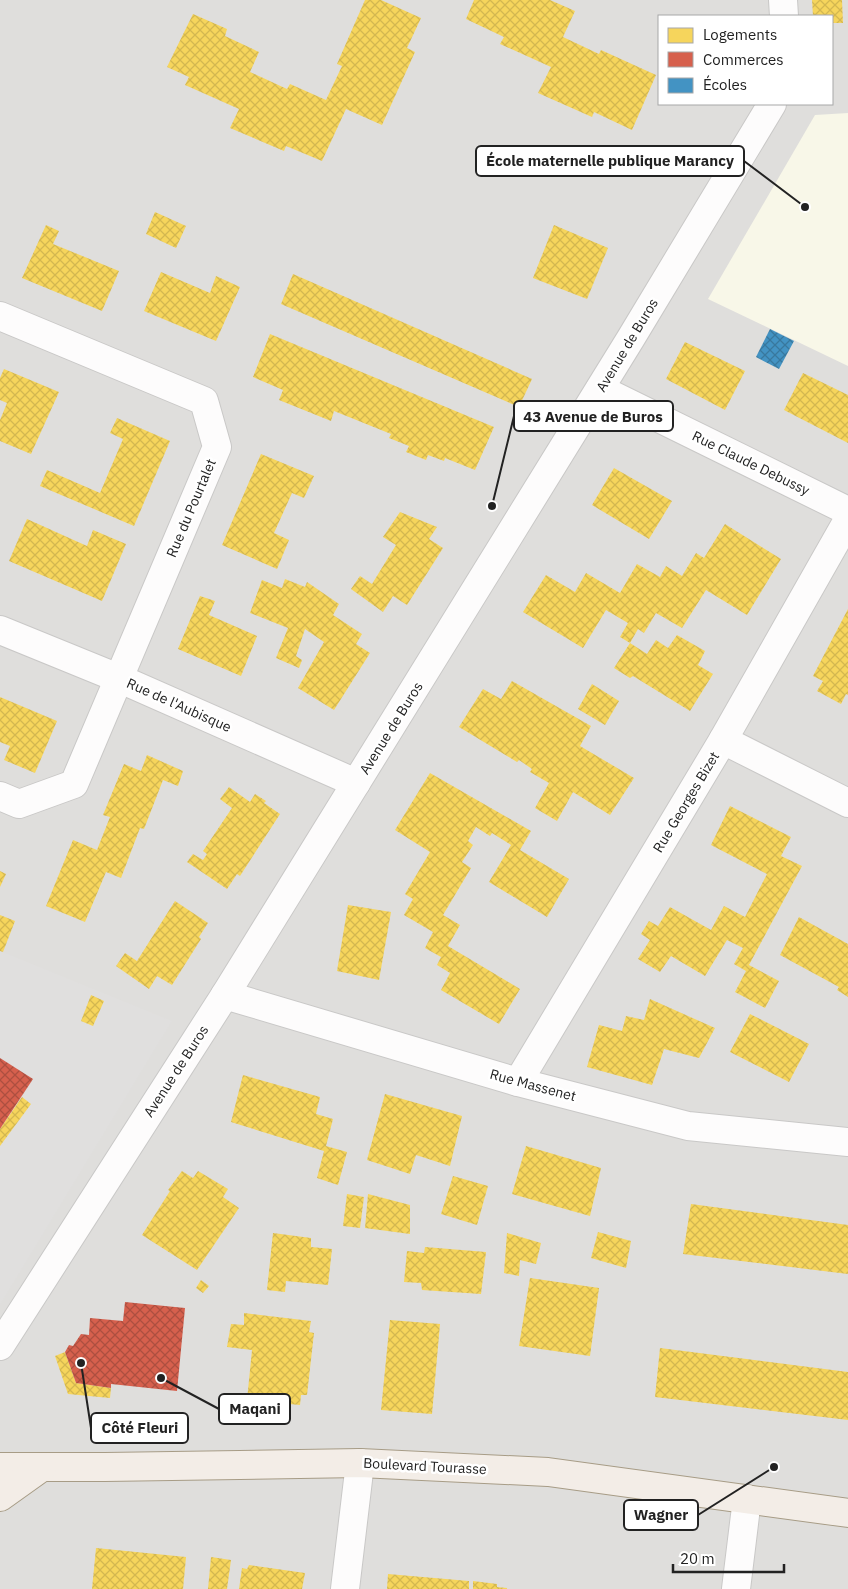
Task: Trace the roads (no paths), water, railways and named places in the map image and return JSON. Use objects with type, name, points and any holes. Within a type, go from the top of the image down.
[{"type":"main road","name":"Boulevard Tourasse","points":[[0,1466],[360,1463],[548,1472],[848,1513]]},
{"type":"main road","points":[[0,1497],[42,1467]]},
{"type":"street","points":[[783,0],[784,15]]},
{"type":"street","name":"Avenue de Buros","points":[[0,1346],[225,995],[600,389],[771,105]]},
{"type":"street","name":"Rue du Pourtalet","points":[[0,316],[204,401],[217,447],[118,678]]},
{"type":"street","name":"Rue Claude Debussy","points":[[600,389],[848,511]]},
{"type":"street","name":"Rue Georges Bizet","points":[[518,1082],[723,740],[848,520]]},
{"type":"street","name":"Rue de l'Aubisque","points":[[0,630],[118,678],[356,783]]},
{"type":"street","points":[[0,796],[19,804],[74,784],[118,678]]},
{"type":"street","points":[[723,740],[848,803]]},
{"type":"street","name":"Rue Massenet","points":[[225,995],[518,1082],[688,1126],[848,1142]]},
{"type":"street","points":[[345,1589],[360,1463]]},
{"type":"street","points":[[736,1589],[747,1499]]},
{"type":"place","name":"École maternelle publique Marancy","points":[[805,207]]},
{"type":"place","name":"43 Avenue de Buros","points":[[492,506]]},
{"type":"place","name":"Côté Fleuri","points":[[81,1363]]},
{"type":"place","name":"Maqani","points":[[161,1378]]},
{"type":"place","name":"Wagner","points":[[774,1467]]}]
